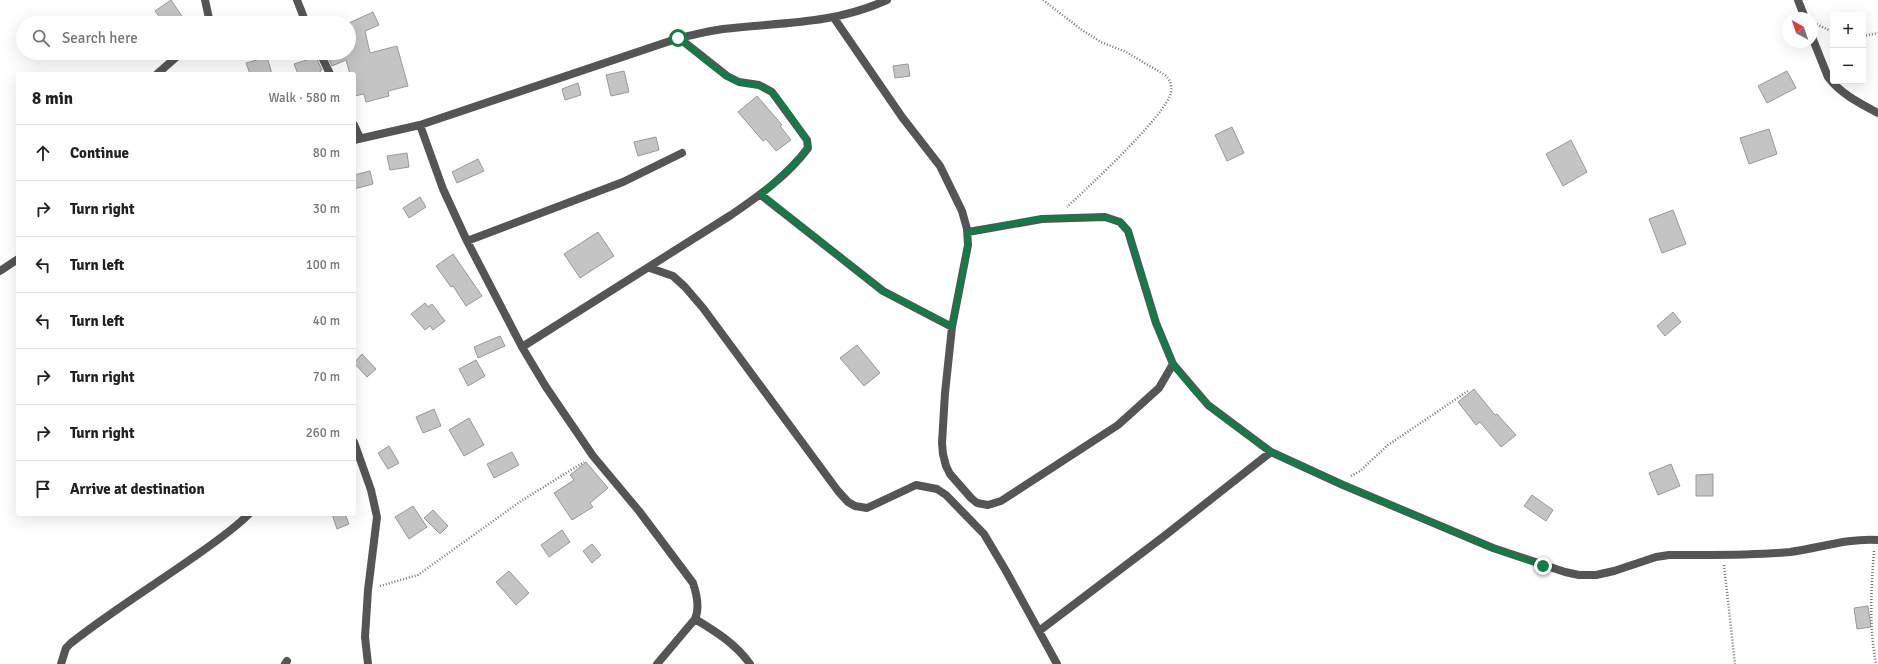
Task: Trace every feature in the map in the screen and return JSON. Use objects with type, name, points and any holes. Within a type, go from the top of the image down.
[{"type":"street","points":[[205,0],[208,16]]},
{"type":"street","points":[[297,0],[303,16]]},
{"type":"street","points":[[357,139],[420,125],[678,38],[723,29],[783,25],[834,18],[869,8],[887,0]]},
{"type":"street","points":[[1798,0],[1803,12]]},
{"type":"street","points":[[834,18],[902,117],[940,166],[962,211],[968,232],[966,257],[952,326],[945,393],[942,443],[946,466],[950,474],[971,498],[977,503],[988,505],[1001,501],[1118,425],[1159,388],[1173,364]]},
{"type":"street","points":[[522,347],[650,268],[761,194],[806,151],[808,142],[772,92],[759,85],[739,82],[727,76],[678,38]]},
{"type":"street","points":[[1816,48],[1828,77],[1832,83],[1845,94],[1878,113]]},
{"type":"street","points":[[159,72],[173,60]]},
{"type":"street","points":[[323,60],[329,72]]},
{"type":"street","points":[[420,125],[443,189],[467,241],[522,347],[546,387],[593,456],[639,511],[693,583],[697,593],[698,611],[695,619],[657,664]]},
{"type":"street","points":[[467,241],[623,182],[682,153]]},
{"type":"street","points":[[761,194],[883,291],[952,326]]},
{"type":"street","points":[[968,232],[1042,218],[1105,217],[1120,222],[1128,231],[1156,323],[1173,364],[1208,405],[1271,452],[1339,483],[1493,548],[1565,572],[1580,575],[1596,575],[1614,571],[1656,557],[1791,552],[1835,543],[1877,540]]},
{"type":"street","points":[[0,271],[16,260]]},
{"type":"street","points":[[650,268],[673,276],[694,297],[755,376],[838,491],[848,502],[855,506],[872,507],[916,485],[937,489],[954,502],[984,534],[1057,664]]},
{"type":"street","points":[[356,448],[376,507],[376,530],[368,590],[365,637],[368,664]]},
{"type":"street","points":[[1039,631],[1164,537],[1271,452]]},
{"type":"street","points":[[61,664],[66,648],[71,643],[126,602],[157,583],[214,542],[246,516]]},
{"type":"street","points":[[695,619],[721,634],[746,658],[750,664]]},
{"type":"path","points":[[1044,0],[1082,30],[1101,42],[1126,52],[1165,75],[1170,80],[1171,84],[1169,97],[1159,112],[1114,162],[1055,218]]},
{"type":"path","points":[[1818,25],[1830,31]]},
{"type":"path","points":[[1866,35],[1878,33]]},
{"type":"path","points":[[1339,483],[1360,471],[1388,444],[1468,391]]},
{"type":"path","points":[[368,590],[418,575],[521,501],[593,456]]},
{"type":"path","points":[[1876,664],[1872,642],[1870,601],[1877,540]]},
{"type":"path","points":[[1723,555],[1735,664]]},
{"type":"building","points":[[171,0],[182,16],[159,16],[155,11]]},
{"type":"building","points":[[373,12],[379,25],[365,31],[370,53],[397,46],[408,86],[388,91],[389,96],[366,102],[364,94],[356,96],[356,72],[349,72],[346,60],[356,60],[356,20]]},
{"type":"building","points":[[256,60],[268,60],[271,72],[249,72],[246,63]]},
{"type":"building","points":[[307,60],[317,60],[322,70],[320,70],[320,72],[297,72],[294,64]]},
{"type":"building","points":[[329,60],[346,60],[332,66]]},
{"type":"building","points":[[908,64],[910,76],[895,78],[893,66]]},
{"type":"building","points":[[624,71],[629,92],[611,96],[606,75]]},
{"type":"building","points":[[1787,71],[1796,88],[1767,103],[1758,86]]},
{"type":"building","points":[[578,83],[581,95],[565,100],[562,89]]},
{"type":"building","points":[[757,96],[782,125],[780,126],[791,140],[776,151],[766,139],[763,141],[738,112]]},
{"type":"building","points":[[1232,127],[1244,153],[1227,161],[1215,135]]},
{"type":"building","points":[[1769,129],[1777,154],[1749,164],[1740,138]]},
{"type":"building","points":[[656,137],[659,150],[638,156],[634,142]]},
{"type":"building","points":[[1571,140],[1587,172],[1563,186],[1546,154]]},
{"type":"building","points":[[407,153],[409,167],[390,170],[387,156]]},
{"type":"building","points":[[478,159],[484,171],[457,183],[452,172]]},
{"type":"building","points":[[370,171],[373,184],[356,188],[356,174]]},
{"type":"building","points":[[420,197],[426,207],[409,218],[403,208]]},
{"type":"building","points":[[1673,210],[1686,244],[1662,253],[1649,219]]},
{"type":"building","points":[[598,232],[614,256],[580,278],[564,254]]},
{"type":"building","points":[[453,254],[482,296],[466,306],[453,286],[451,287],[436,266]]},
{"type":"building","points":[[425,303],[428,307],[432,304],[445,321],[433,330],[430,326],[425,330],[411,314]]},
{"type":"building","points":[[1673,312],[1681,322],[1665,336],[1657,326]]},
{"type":"building","points":[[500,336],[505,346],[478,358],[474,347]]},
{"type":"building","points":[[857,345],[880,373],[864,386],[840,358]]},
{"type":"building","points":[[362,354],[376,369],[367,377],[356,365],[356,361]]},
{"type":"building","points":[[476,360],[485,376],[468,386],[459,369]]},
{"type":"building","points":[[1474,389],[1495,415],[1497,414],[1516,435],[1501,447],[1480,422],[1476,425],[1458,402]]},
{"type":"building","points":[[434,409],[441,426],[423,433],[416,417]]},
{"type":"building","points":[[469,418],[484,445],[464,456],[449,430]]},
{"type":"building","points":[[389,446],[399,463],[388,469],[378,453]]},
{"type":"building","points":[[512,452],[519,465],[494,478],[487,464]]},
{"type":"building","points":[[586,462],[608,488],[590,503],[593,507],[572,520],[554,493],[574,480],[570,475]]},
{"type":"building","points":[[1671,464],[1680,486],[1658,495],[1649,473]]},
{"type":"building","points":[[1713,474],[1713,496],[1696,496],[1696,475]]},
{"type":"building","points":[[1532,495],[1553,510],[1546,521],[1524,506]]},
{"type":"building","points":[[413,506],[427,527],[409,539],[395,517]]},
{"type":"building","points":[[433,510],[448,526],[440,534],[424,518]]},
{"type":"building","points":[[333,516],[346,516],[349,524],[337,529]]},
{"type":"building","points":[[562,530],[570,542],[549,557],[541,545]]},
{"type":"building","points":[[592,544],[601,555],[592,563],[583,551]]},
{"type":"building","points":[[509,571],[529,593],[516,605],[496,582]]},
{"type":"building","points":[[1868,606],[1871,627],[1857,629],[1854,608]]},
{"type":"route","points":[[678,38],[732,80],[759,85],[766,88],[776,96],[807,140],[808,148],[792,166],[761,194],[883,291],[952,326],[966,257],[968,232],[1042,218],[1105,217],[1120,222],[1128,231],[1156,323],[1173,364],[1195,392],[1219,414],[1271,452],[1344,485],[1493,548],[1543,566]]}]
